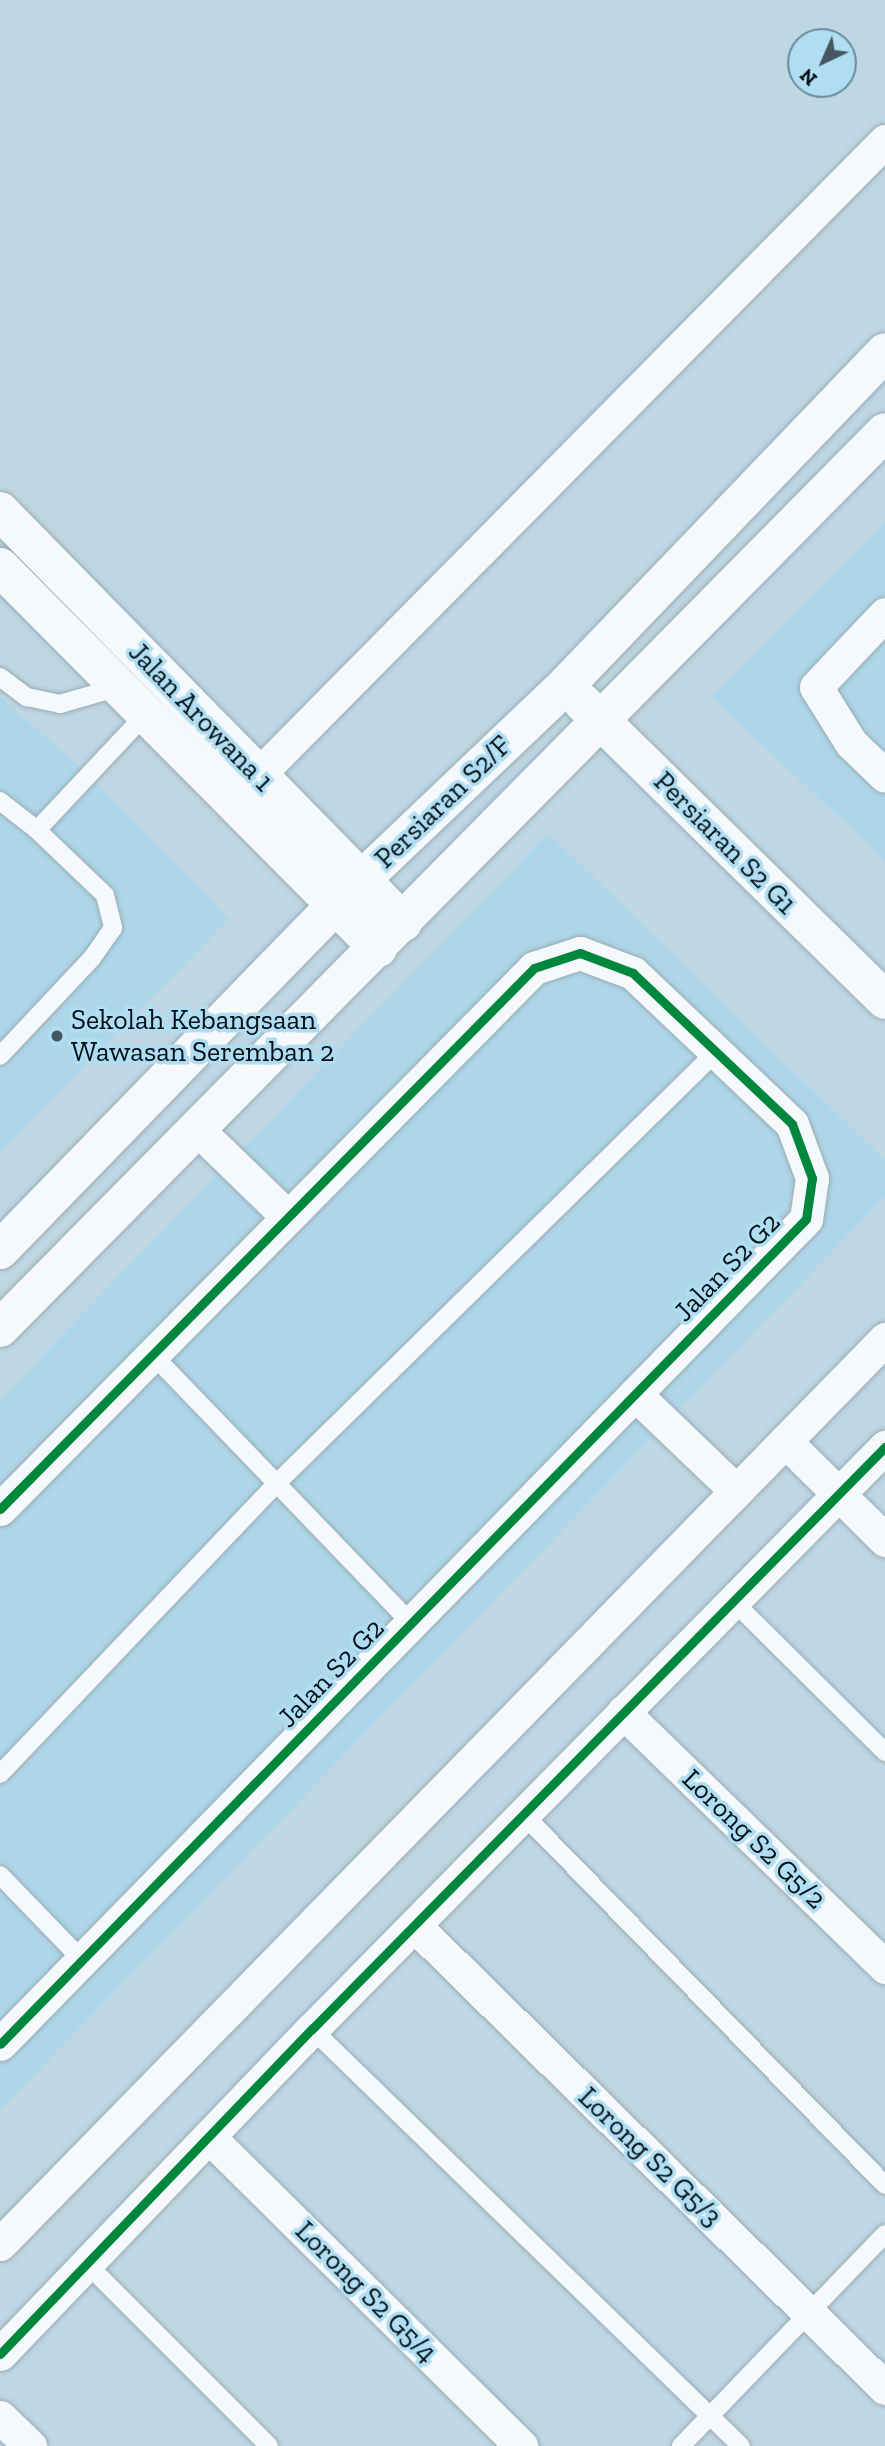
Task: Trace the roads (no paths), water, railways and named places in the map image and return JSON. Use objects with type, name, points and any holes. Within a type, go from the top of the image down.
[{"type":"main road","name":"Persiaran S2/F","points":[[0,1250],[348,893],[566,685],[885,352]]},
{"type":"main road","name":"Persiaran S2/F","points":[[0,1328],[885,432]]},
{"type":"main road","name":"Jalan Arowana 1","points":[[0,511],[258,775],[348,893]]},
{"type":"main road","name":"Jalan Arowana 1","points":[[0,567],[119,687],[144,716],[348,893],[391,935]]},
{"type":"main road","name":"Persiaran S2 G1","points":[[566,685],[885,1000]]},
{"type":"street","points":[[258,775],[885,141]]},
{"type":"street","points":[[885,614],[816,687],[851,743],[885,776]]},
{"type":"street","name":"Jalan S2 G2","points":[[0,1509],[534,968],[580,953],[633,973],[792,1124],[812,1178],[806,1219],[0,2044]]},
{"type":"street","points":[[196,1128],[289,1217]]},
{"type":"street","points":[[1,2240],[885,1339]]},
{"type":"street","points":[[635,1394],[736,1491]]},
{"type":"street","points":[[785,1441],[885,1540]]},
{"type":"street","points":[[0,2354],[312,2029],[885,1447]]},
{"type":"street","name":"Lorong S2 G5/2","points":[[623,1712],[885,1967]]},
{"type":"street","name":"Lorong S2 G5/3","points":[[415,1926],[885,2388]]},
{"type":"street","name":"Lorong S2 G5/4","points":[[210,2138],[521,2446]]},
{"type":"street","points":[[0,2417],[30,2446]]},
{"type":"lane","points":[[0,677],[27,697],[60,704],[119,687]]},
{"type":"lane","points":[[37,830],[172,687]]},
{"type":"lane","points":[[0,801],[37,830],[105,895],[113,928],[92,958],[0,1056]]},
{"type":"lane","points":[[0,1774],[276,1484],[716,1052]]},
{"type":"lane","points":[[153,1355],[411,1623]]},
{"type":"lane","points":[[734,1602],[885,1752]]},
{"type":"lane","points":[[523,1814],[885,2185]]},
{"type":"lane","points":[[0,1875],[82,1960]]},
{"type":"lane","points":[[312,2029],[741,2446]]},
{"type":"lane","points":[[681,2446],[885,2234]]},
{"type":"lane","points":[[88,2265],[269,2446]]},
{"type":"place","name":"Sekolah Kebangsaan Wawasan Seremban 2","points":[[57,1036]]}]
